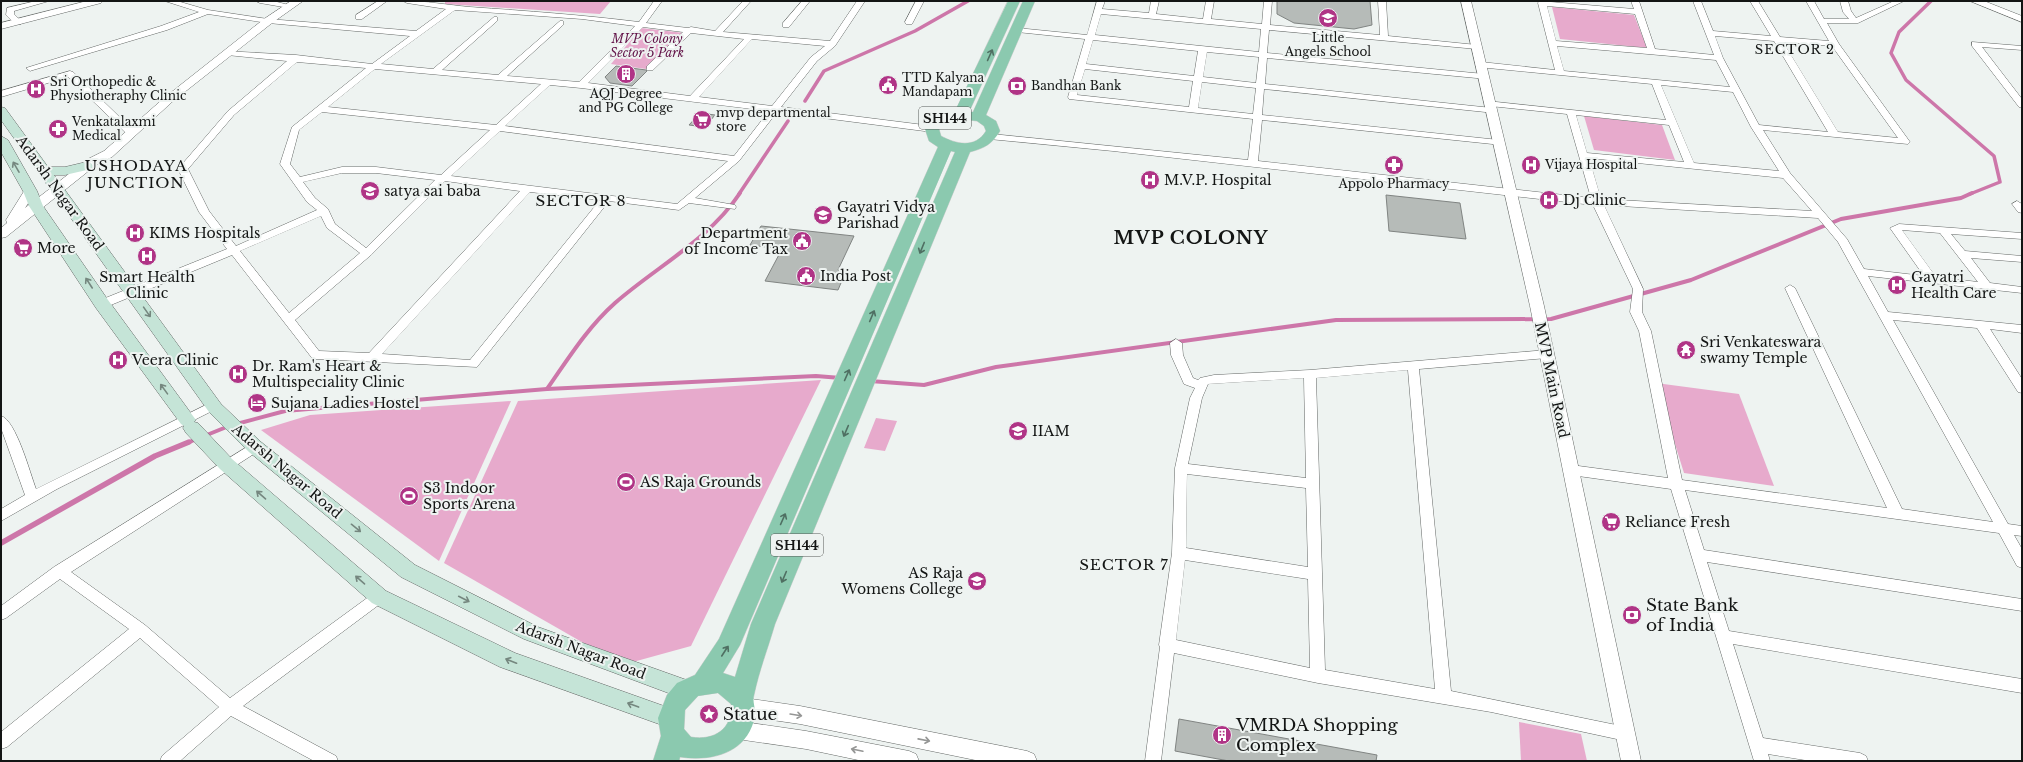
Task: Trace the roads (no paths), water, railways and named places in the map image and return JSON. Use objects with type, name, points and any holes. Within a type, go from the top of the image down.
[{"type":"main road","name":"SH144","points":[[960,115],[1014,1]]},
{"type":"main road","name":"SH144","points":[[978,116],[1029,1]]},
{"type":"main road","points":[[1002,28],[1017,30]]},
{"type":"main road","name":"Adarsh Nagar Road","points":[[1,111],[133,292],[214,407],[239,433],[408,571],[532,633],[695,687]]},
{"type":"main road","name":"SH144","points":[[960,115],[978,116],[986,120],[992,125],[994,131],[992,136],[981,144],[964,148],[946,146],[934,138],[932,129],[942,119],[960,115]]},
{"type":"main road","name":"Adarsh Nagar Road","points":[[1,140],[39,209],[102,304],[190,424],[226,464],[379,597],[508,660],[671,727]]},
{"type":"main road","name":"SH144","points":[[666,761],[671,727],[677,702],[695,687],[728,645],[946,146]]},
{"type":"main road","name":"SH144","points":[[723,745],[743,718],[742,701],[763,624],[861,396],[964,148]]},
{"type":"main road","points":[[44,171],[65,171],[86,166]]},
{"type":"main road","points":[[929,184],[947,186]]},
{"type":"main road","points":[[865,334],[886,336]]},
{"type":"main road","points":[[808,462],[831,466]]},
{"type":"main road","points":[[695,687],[718,682],[732,687],[742,701]]},
{"type":"main road","points":[[671,727],[682,746],[696,750],[723,745]]},
{"type":"street","points":[[18,22],[10,15],[10,10],[45,1]]},
{"type":"street","points":[[1,26],[98,1]]},
{"type":"street","points":[[169,1],[207,12],[268,21],[418,34]]},
{"type":"street","points":[[260,1],[293,4]]},
{"type":"street","points":[[359,17],[383,1]]},
{"type":"street","points":[[407,1],[453,8],[582,17],[691,29],[717,34],[832,44]]},
{"type":"street","points":[[581,85],[641,24],[658,1]]},
{"type":"street","points":[[717,34],[747,1]]},
{"type":"street","points":[[786,25],[806,1]]},
{"type":"street","points":[[297,181],[342,170],[376,170],[444,177],[526,190],[679,207],[736,159],[814,59],[832,44],[861,1]]},
{"type":"street","points":[[908,22],[920,1]]},
{"type":"street","points":[[1102,1],[1080,66],[1072,97],[1499,143]]},
{"type":"street","points":[[1152,16],[1156,1]]},
{"type":"street","points":[[1207,21],[1210,1]]},
{"type":"street","points":[[1252,163],[1268,1]]},
{"type":"street","points":[[1382,1],[1384,38]]},
{"type":"street","name":"MVP Main Road","points":[[1466,1],[1537,306],[1631,761]]},
{"type":"street","points":[[1635,1],[1652,51]]},
{"type":"street","points":[[1697,1],[1719,58],[1756,127],[1786,175],[1839,234],[2022,562]]},
{"type":"street","points":[[1754,1],[1836,135]]},
{"type":"street","points":[[1756,127],[1905,142],[1836,44],[1810,1]]},
{"type":"street","points":[[1844,1],[1846,12],[1855,21]]},
{"type":"street","points":[[1823,21],[1855,21],[1900,1]]},
{"type":"street","points":[[1975,1],[2022,19]]},
{"type":"street","points":[[1560,73],[1542,3],[1639,12]]},
{"type":"street","points":[[60,193],[86,166],[108,154],[130,132],[227,53],[268,21],[293,4]]},
{"type":"street","points":[[367,252],[331,226],[324,211],[311,200],[285,164],[295,128],[375,65],[453,8]]},
{"type":"street","points":[[1098,11],[1477,47]]},
{"type":"street","points":[[30,68],[164,28],[207,12]]},
{"type":"street","points":[[434,73],[494,19]]},
{"type":"street","points":[[501,77],[560,23]]},
{"type":"street","points":[[650,68],[691,29]]},
{"type":"street","points":[[1017,30],[1090,36],[1484,77]]},
{"type":"street","points":[[1709,33],[1836,44]]},
{"type":"street","points":[[693,98],[750,37]]},
{"type":"street","points":[[1552,43],[1719,58]]},
{"type":"street","points":[[2022,48],[1975,44],[2022,105]]},
{"type":"street","points":[[1193,110],[1203,48]]},
{"type":"street","points":[[227,53],[375,65],[434,73],[549,81],[775,108],[932,129]]},
{"type":"street","points":[[296,58],[231,112],[183,169],[204,212],[233,251],[316,355],[372,357],[473,364],[607,198]]},
{"type":"street","points":[[1481,65],[1737,90]]},
{"type":"street","points":[[1080,66],[1260,86],[1491,107],[1571,112],[1672,123]]},
{"type":"street","points":[[1,94],[70,74],[130,132]]},
{"type":"street","points":[[288,320],[367,252],[444,177],[549,81]]},
{"type":"street","points":[[1655,82],[1690,165]]},
{"type":"street","points":[[319,109],[498,128],[736,159]]},
{"type":"street","points":[[1571,112],[1597,202],[1638,289],[1636,312],[1645,331],[1676,484],[1762,761]]},
{"type":"street","points":[[992,136],[1252,163],[1597,202],[1823,217]]},
{"type":"street","points":[[1,242],[39,209],[104,162],[108,154]]},
{"type":"street","points":[[1583,155],[1786,175]]},
{"type":"street","points":[[372,357],[526,190]]},
{"type":"street","points":[[1,233],[30,191]]},
{"type":"street","points":[[687,200],[731,207]]},
{"type":"street","points":[[1,233],[39,209]]},
{"type":"street","points":[[102,304],[233,251],[324,211]]},
{"type":"street","points":[[1933,280],[1895,228],[1899,227],[2022,236]]},
{"type":"street","points":[[1943,230],[1987,286]]},
{"type":"street","points":[[1962,254],[2022,260]]},
{"type":"street","points":[[1860,272],[2022,290]]},
{"type":"street","points":[[1790,288],[1897,514]]},
{"type":"street","points":[[1884,315],[2022,329]]},
{"type":"street","points":[[1981,325],[2017,373],[2022,389]]},
{"type":"street","points":[[1176,343],[1177,355],[1188,381],[1201,386]]},
{"type":"street","points":[[1154,761],[1166,645],[1179,553],[1181,468],[1196,398],[1204,382],[1214,379],[1310,374],[1547,354]]},
{"type":"street","points":[[1413,366],[1444,697]]},
{"type":"street","points":[[1310,374],[1318,676]]},
{"type":"street","points":[[1,516],[32,496],[190,424],[214,407]]},
{"type":"street","points":[[3,426],[32,496]]},
{"type":"street","points":[[1,614],[59,571],[255,446]]},
{"type":"street","points":[[1181,468],[1313,484]]},
{"type":"street","points":[[1571,470],[2022,531]]},
{"type":"street","points":[[1179,553],[1315,574]]},
{"type":"street","points":[[1698,555],[2022,605]]},
{"type":"street","points":[[59,571],[140,629],[230,707],[330,761]]},
{"type":"street","points":[[168,761],[230,707],[379,597]]},
{"type":"street","points":[[1,742],[140,629]]},
{"type":"street","points":[[1723,636],[2022,686]]},
{"type":"street","points":[[1166,645],[1318,676],[1490,705],[1626,734]]},
{"type":"street","points":[[742,701],[800,715],[1027,761]]},
{"type":"street","points":[[723,745],[806,740],[909,761]]},
{"type":"street","points":[[1757,745],[1860,761]]},
{"type":"waterway","points":[[805,101],[824,71],[915,31],[968,1]]},
{"type":"waterway","points":[[1931,1],[1899,32],[1891,53],[1906,80],[1994,156],[2000,182],[1970,194]]},
{"type":"waterway","points":[[739,194],[788,121]]},
{"type":"waterway","points":[[547,389],[578,344],[605,313],[631,290],[698,239],[727,210],[740,193]]},
{"type":"waterway","points":[[870,381],[924,385],[996,367],[1336,320],[1551,319],[1691,280],[1841,219],[1961,198],[1972,193]]},
{"type":"waterway","points":[[547,389],[816,376],[841,378]]},
{"type":"waterway","points":[[187,443],[229,426],[285,411],[547,389]]},
{"type":"waterway","points":[[1,543],[155,456],[189,442]]},
{"type":"place","name":"Little Angels School","points":[[1328,18]]},
{"type":"place","name":"AQJ Degree and PG College","points":[[626,74]]},
{"type":"place","name":"TTD Kalyana Mandapam","points":[[888,85]]},
{"type":"place","name":"Bandhan Bank","points":[[1017,86]]},
{"type":"place","name":"Sri Orthopedic & Physiotheraphy Clinic","points":[[36,89]]},
{"type":"place","name":"mvp departmental store","points":[[702,120]]},
{"type":"place","name":"Venkatalaxmi Medical","points":[[58,129]]},
{"type":"place","name":"Appolo Pharmacy","points":[[1394,165]]},
{"type":"place","name":"Vijaya Hospital","points":[[1531,165]]},
{"type":"place","name":"M.V.P. Hospital","points":[[1150,180]]},
{"type":"place","name":"satya sai baba","points":[[370,191]]},
{"type":"place","name":"Dj Clinic","points":[[1549,200]]},
{"type":"place","name":"Gayatri Vidya Parishad","points":[[823,215]]},
{"type":"place","name":"KIMS Hospitals","points":[[135,233]]},
{"type":"place","name":"Department of Income Tax","points":[[802,241]]},
{"type":"place","name":"More","points":[[23,248]]},
{"type":"place","name":"Smart Health Clinic","points":[[147,256]]},
{"type":"place","name":"India Post","points":[[806,276]]},
{"type":"place","name":"Gayatri Health Care","points":[[1897,285]]},
{"type":"place","name":"Sri Venkateswara swamy Temple","points":[[1686,350]]},
{"type":"place","name":"Veera Clinic","points":[[118,360]]},
{"type":"place","name":"Dr. Ram's Heart & Multispeciality Clinic","points":[[238,374]]},
{"type":"place","name":"Sujana Ladies Hostel","points":[[257,403]]},
{"type":"place","name":"IIAM","points":[[1018,431]]},
{"type":"place","name":"AS Raja Grounds","points":[[626,482]]},
{"type":"place","name":"S3 Indoor Sports Arena","points":[[409,496]]},
{"type":"place","name":"Reliance Fresh","points":[[1611,522]]},
{"type":"place","name":"AS Raja Womens College","points":[[977,581]]},
{"type":"place","name":"State Bank of India","points":[[1632,615]]},
{"type":"place","name":"Statue","points":[[709,714]]},
{"type":"place","name":"VMRDA Shopping Complex","points":[[1222,735]]},
{"type":"district","name":"SECTOR 2","points":[[1795,49]]},
{"type":"district","name":"USHODAYA JUNCTION","points":[[136,174]]},
{"type":"district","name":"SECTOR 8","points":[[581,201]]},
{"type":"district","name":"MVP COLONY","points":[[1191,238]]},
{"type":"district","name":"SECTOR 7","points":[[1124,565]]},
{"type":"park label","name":"MVP Colony Sector 5 Park","points":[[647,46]]}]
